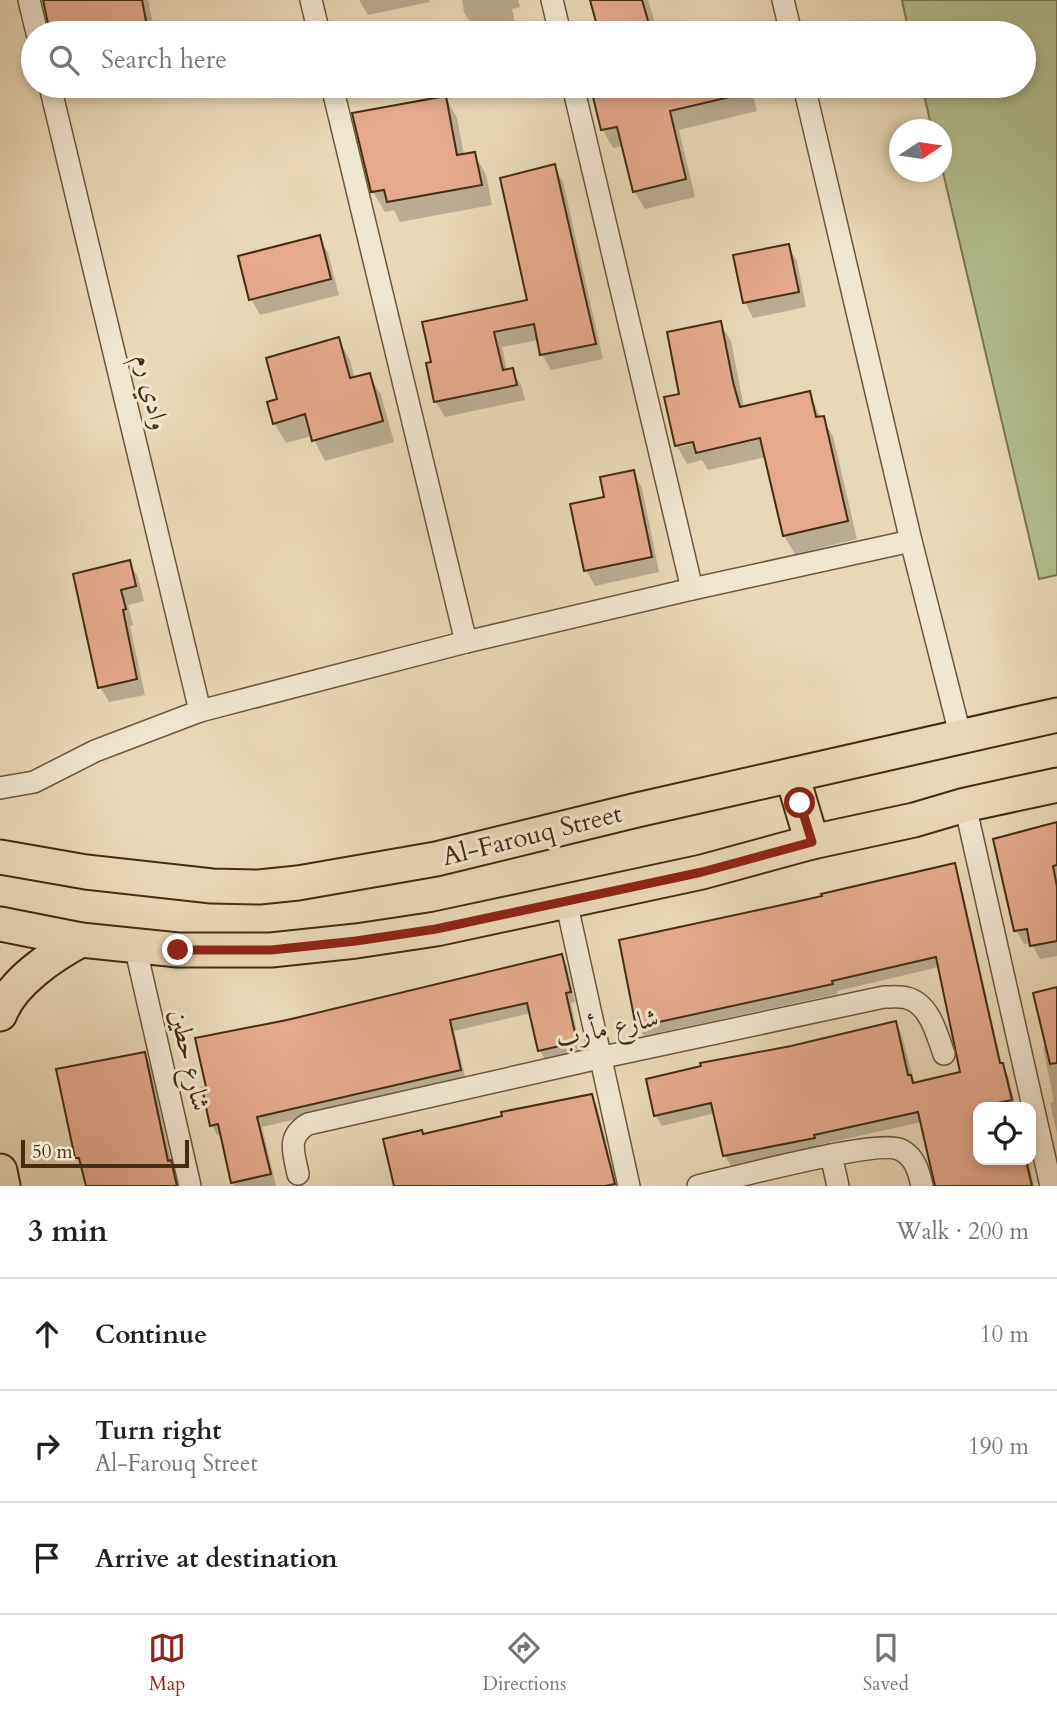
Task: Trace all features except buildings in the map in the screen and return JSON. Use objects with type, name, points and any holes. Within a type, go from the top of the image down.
[{"type":"main road","name":"Al-Farouq Street","points":[[0,857],[86,872],[212,886],[259,887],[298,883],[436,859],[636,810],[1057,715]]},
{"type":"main road","points":[[792,775],[812,842]]},
{"type":"main road","points":[[0,924],[81,940],[178,950],[271,950],[356,941],[436,929],[702,872],[812,842],[1057,785]]},
{"type":"main road","points":[[0,1014],[22,983],[52,956],[81,940]]},
{"type":"main road","points":[[0,1171],[3,1186]]},
{"type":"street","points":[[29,0],[34,21]]},
{"type":"street","points":[[311,0],[316,21]]},
{"type":"street","points":[[552,0],[557,21]]},
{"type":"street","points":[[783,0],[788,21]]},
{"type":"street","name":"وادي رم","points":[[53,98],[200,711]]},
{"type":"street","points":[[335,98],[466,642]]},
{"type":"street","points":[[576,98],[692,589]]},
{"type":"street","points":[[807,98],[911,541],[961,738]]},
{"type":"street","points":[[0,788],[34,782],[96,751],[200,711],[466,642],[911,541]]},
{"type":"street","points":[[965,805],[1051,1186]]},
{"type":"street","points":[[566,901],[629,1186]]},
{"type":"street","name":"شارع حطين","points":[[135,946],[190,1186]]},
{"type":"street","name":"شارع مأرب","points":[[298,1174],[293,1140],[296,1133],[308,1124],[884,997],[908,998],[923,1009],[932,1021],[944,1054]]},
{"type":"street","points":[[698,1186],[831,1155],[888,1146],[902,1150],[911,1159],[918,1168],[922,1186]]},
{"type":"street","points":[[831,1155],[838,1186]]},
{"type":"green space","points":[[902,0],[1057,0],[1057,575],[1039,579],[945,182],[952,182],[952,119],[930,119],[925,98],[1036,98],[1036,21],[906,21]]},
{"type":"route","points":[[178,950],[271,950],[356,941],[436,929],[702,872],[812,842],[800,803]]}]
